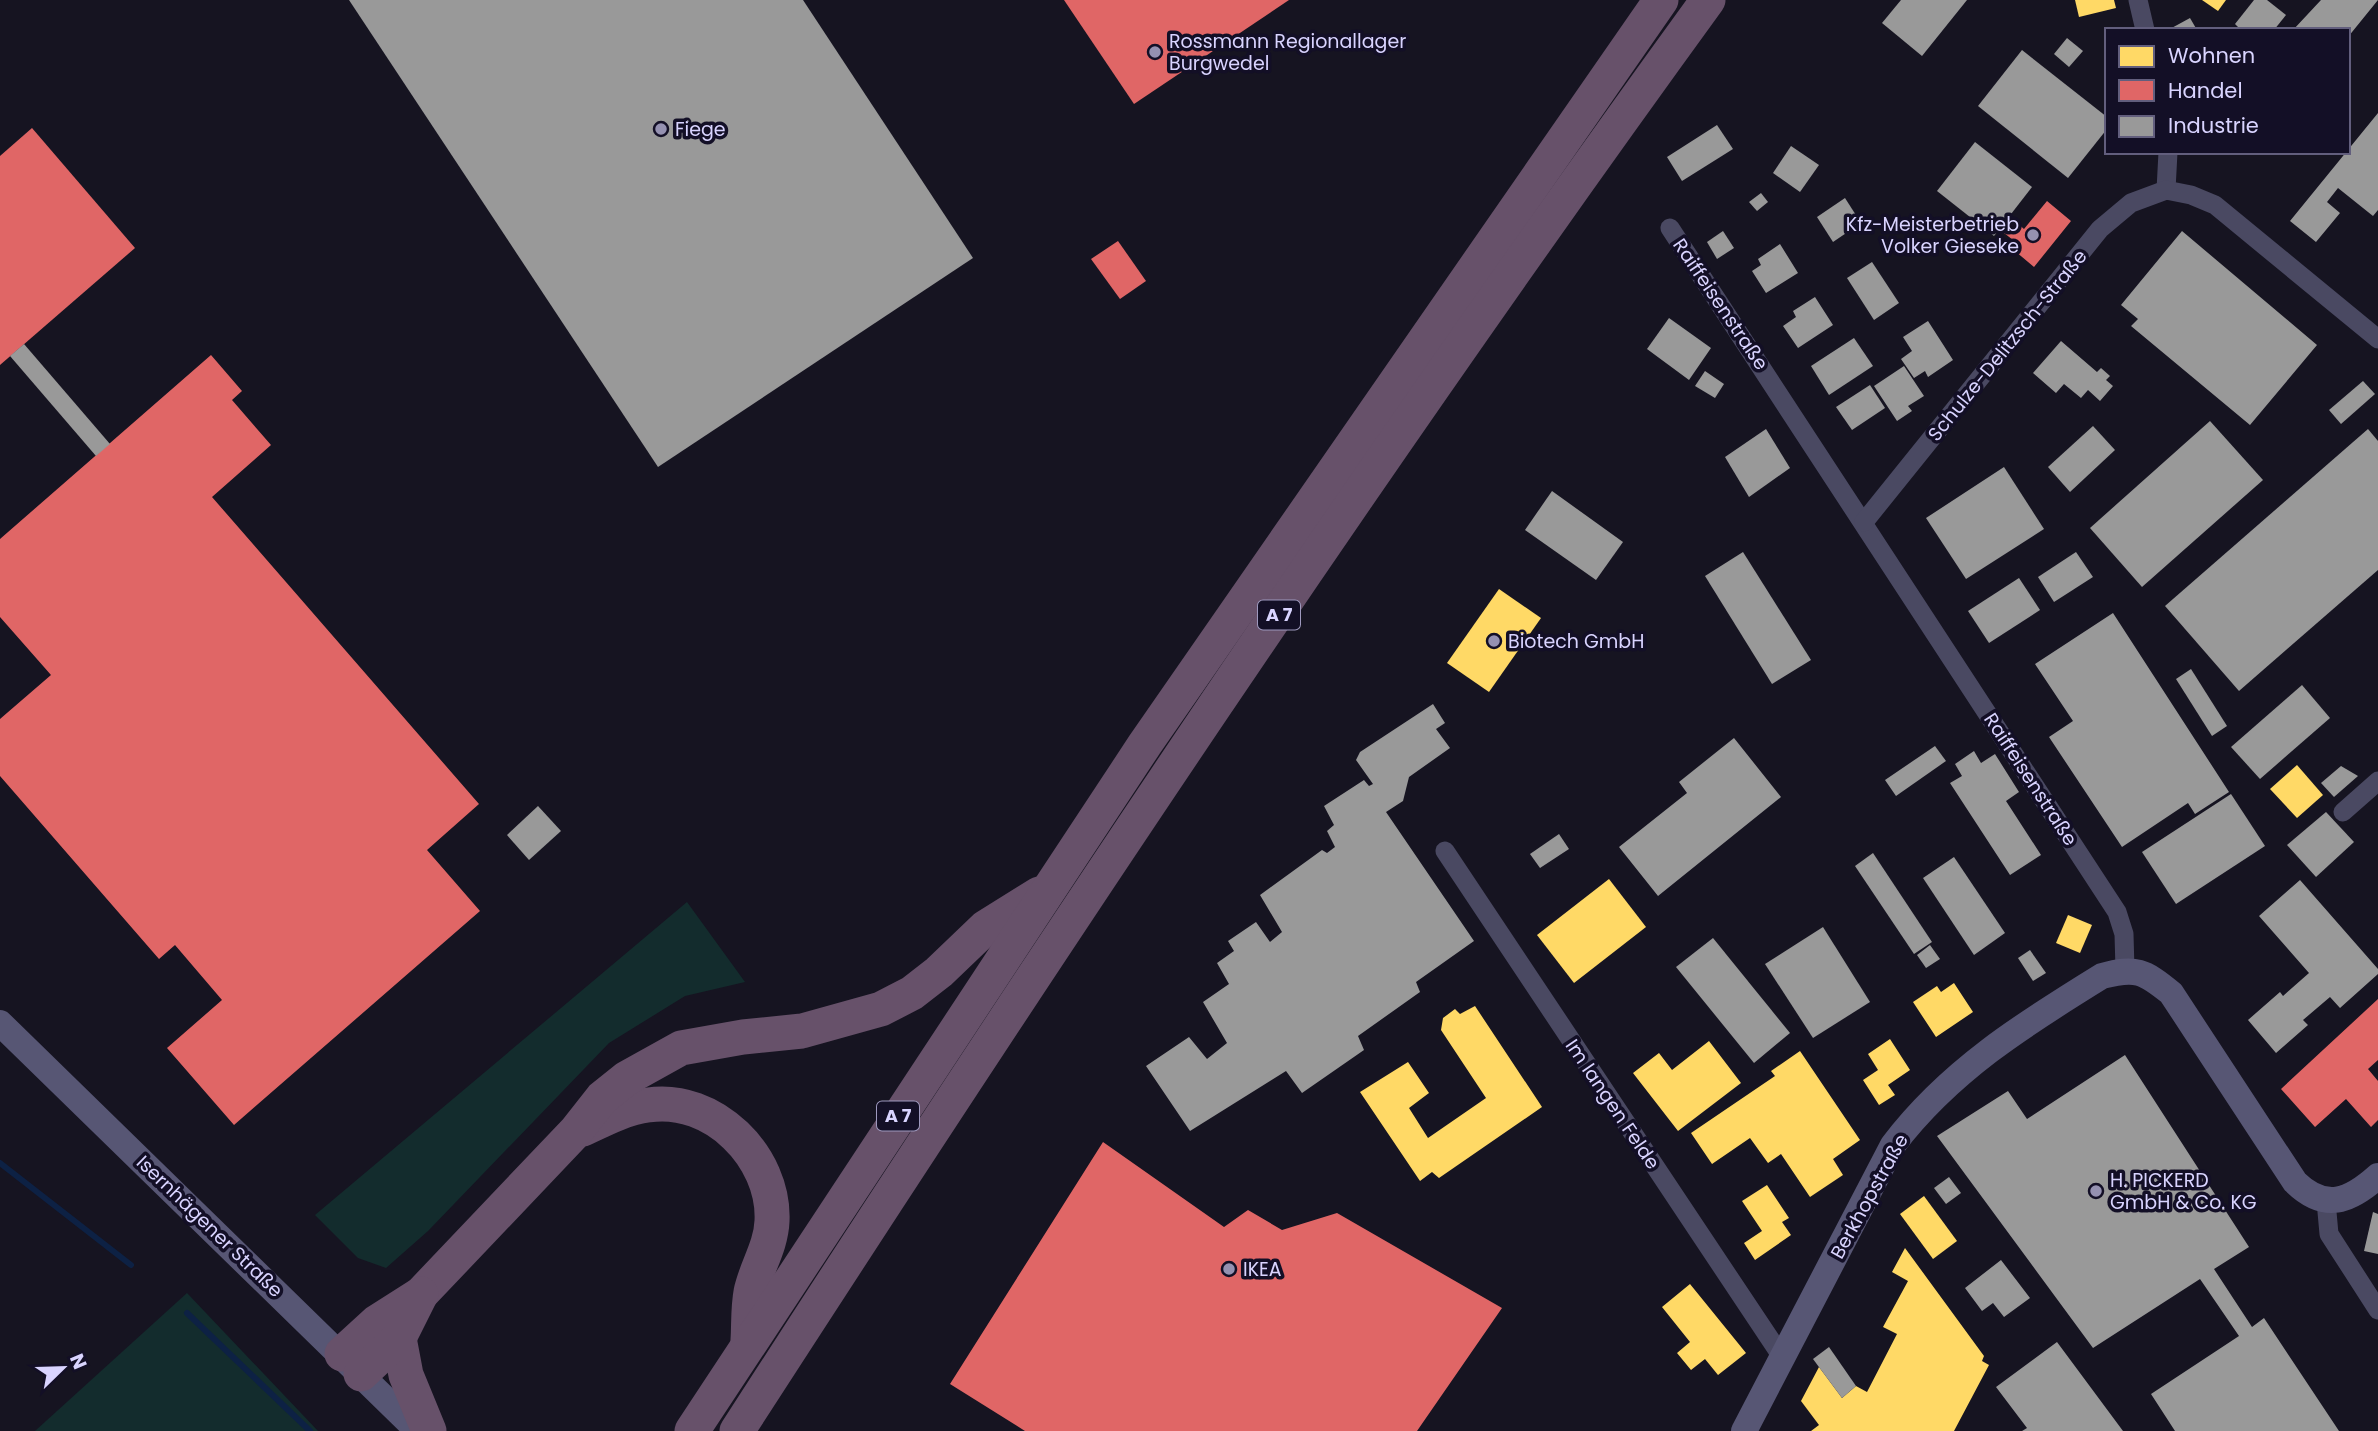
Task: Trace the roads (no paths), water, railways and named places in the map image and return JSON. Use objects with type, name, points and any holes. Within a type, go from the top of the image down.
[{"type":"highway","name":"A 7","points":[[692,1431],[1048,888],[1415,350],[1661,0]]},
{"type":"highway","name":"A 7","points":[[737,1431],[1179,760],[1465,345],[1708,0]]},
{"type":"highway","points":[[351,1364],[377,1322],[421,1294],[576,1131],[602,1098],[627,1078],[681,1048],[743,1037],[802,1031],[881,1009],[912,993],[939,972],[986,927],[1048,888]]},
{"type":"highway","points":[[576,1131],[621,1112],[649,1104],[668,1105],[704,1113],[732,1131],[750,1150],[764,1175],[771,1200],[772,1222],[768,1247],[751,1292],[748,1344]]},
{"type":"highway","points":[[351,1364],[399,1338],[421,1294]]},
{"type":"highway","points":[[399,1338],[406,1375],[429,1431]]},
{"type":"main road","points":[[2125,970],[2148,974],[2171,993],[2295,1182],[2308,1194],[2326,1201],[2340,1199],[2364,1188],[2378,1176]]},
{"type":"main road","name":"Berkhopstraße","points":[[1744,1431],[1894,1145],[1915,1116],[1981,1054],[2102,976],[2125,970]]},
{"type":"main road","name":"Isernhägener Straße","points":[[0,1023],[418,1431]]},
{"type":"street","points":[[2137,0],[2144,28]]},
{"type":"street","points":[[2168,154],[2166,190],[2215,205],[2378,339]]},
{"type":"street","name":"Schulze-Delitzsch-Straße","points":[[1864,522],[2100,229],[2131,203],[2166,190]]},
{"type":"street","name":"Raiffeisenstraße","points":[[1670,228],[2117,912],[2124,934],[2125,970]]},
{"type":"street","points":[[2343,811],[2378,781]]},
{"type":"street","name":"Im langen Felde","points":[[1445,851],[1782,1357]]},
{"type":"street","points":[[2326,1201],[2329,1234],[2378,1310]]},
{"type":"waterway","points":[[0,1163],[131,1265]]},
{"type":"waterway","points":[[187,1313],[310,1431]]},
{"type":"place","name":"Rossmann Regionallager Burgwedel","points":[[1155,52]]},
{"type":"place","name":"Fiege","points":[[661,129]]},
{"type":"place","name":"Kfz-Meisterbetrieb Volker Gieseke","points":[[2033,235]]},
{"type":"place","name":"Biotech GmbH","points":[[1494,641]]},
{"type":"place","name":"H. PICKERD GmbH & Co. KG","points":[[2096,1191]]},
{"type":"place","name":"IKEA","points":[[1229,1269]]}]
